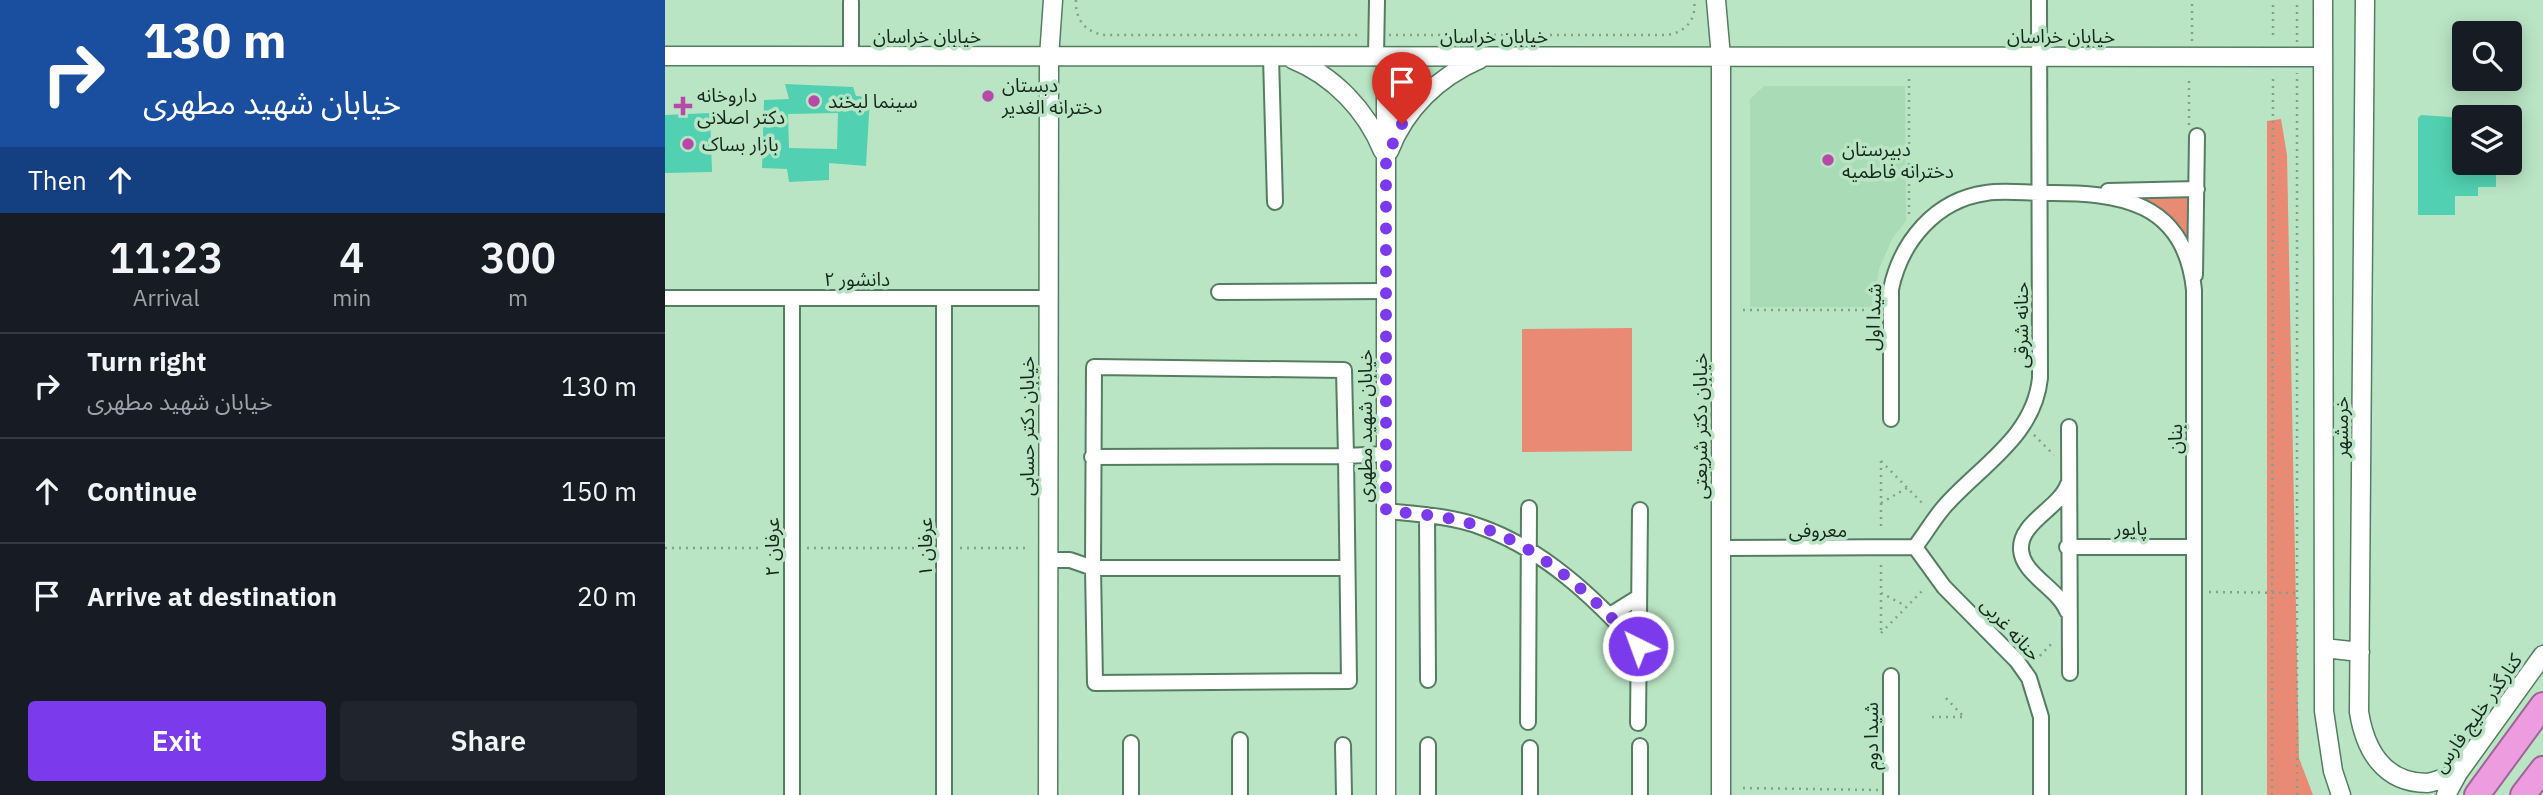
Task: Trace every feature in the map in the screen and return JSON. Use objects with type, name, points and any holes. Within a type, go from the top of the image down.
[{"type":"highway","points":[[2477,795],[2543,705]]},
{"type":"highway","points":[[2523,795],[2543,769]]},
{"type":"street","name":"خیابان دکتر حسابی","points":[[1048,795],[1049,57],[1053,0]]},
{"type":"street","points":[[1377,0],[1376,35],[1381,57]]},
{"type":"street","name":"خیابان دکتر شریعتی","points":[[1716,0],[1721,57],[1721,795]]},
{"type":"street","name":"حنانه شرقی","points":[[1915,547],[1944,508],[2017,435],[2034,408],[2041,378],[2039,0]]},
{"type":"street","name":"خرمشهر","points":[[2323,0],[2324,711],[2333,771],[2341,795]]},
{"type":"street","name":"خرمشهر","points":[[2365,0],[2361,725],[2363,738],[2379,765],[2402,779],[2428,783],[2458,773]]},
{"type":"street","points":[[851,1],[851,57]]},
{"type":"street","name":"خیابان خراسان","points":[[665,56],[2323,57]]},
{"type":"street","points":[[1275,202],[1278,57],[1325,77],[1347,96],[1370,125],[1386,158]]},
{"type":"street","name":"خیابان شهید مطهری","points":[[1381,57],[1386,158],[1386,795]]},
{"type":"street","points":[[1386,158],[1402,124],[1425,96],[1459,69],[1486,57]]},
{"type":"street","points":[[2194,290],[2197,136]]},
{"type":"street","points":[[2089,193],[2132,188],[2197,189]]},
{"type":"street","name":"شیدا اول","points":[[1891,419],[1891,289],[1906,247],[1934,215],[1958,201],[1987,193],[2041,193]]},
{"type":"street","name":"بنان","points":[[2041,193],[2089,193],[2127,200],[2165,223],[2189,261],[2194,290],[2194,795]]},
{"type":"street","points":[[1219,292],[1386,291]]},
{"type":"street","name":"دانشور ۲","points":[[665,298],[1048,298]]},
{"type":"street","name":"عرفان ۲","points":[[792,298],[792,795]]},
{"type":"street","name":"عرفان ۱","points":[[944,298],[944,795]]},
{"type":"street","points":[[1094,368],[1344,370],[1345,568],[1349,681],[1095,683],[1092,457],[1094,368]]},
{"type":"street","points":[[2069,427],[2067,576],[2070,673]]},
{"type":"street","points":[[1092,457],[1386,454]]},
{"type":"street","points":[[2069,481],[2054,505],[2027,531],[2021,548],[2027,565],[2054,592],[2069,615]]},
{"type":"street","points":[[2054,505],[2063,510],[2067,520]]},
{"type":"street","points":[[1528,722],[1529,508]]},
{"type":"street","points":[[1637,723],[1640,510]]},
{"type":"street","points":[[1386,511],[1427,515],[1481,527],[1529,550],[1610,615],[1638,646]]},
{"type":"street","points":[[1427,515],[1428,680]]},
{"type":"street","name":"معروفی","points":[[1721,548],[1915,547]]},
{"type":"street","name":"حنانه غربی","points":[[1915,547],[1944,587],[2017,660],[2029,678],[2041,717],[2041,795]]},
{"type":"street","name":"پایور","points":[[2067,547],[2194,547]]},
{"type":"street","points":[[1048,560],[1070,560],[1093,568],[1345,568]]},
{"type":"street","points":[[2054,592],[2063,586],[2067,576]]},
{"type":"street","points":[[1610,615],[1639,597]]},
{"type":"street","points":[[2323,648],[2360,652]]},
{"type":"street","name":"کنارگذر خلیج فارس","points":[[2446,795],[2458,773],[2543,655]]},
{"type":"street","name":"شیدا دوم","points":[[1884,792],[1891,676]]},
{"type":"street","points":[[1240,740],[1240,795]]},
{"type":"street","points":[[1131,743],[1131,795]]},
{"type":"street","points":[[1343,745],[1344,795]]},
{"type":"street","points":[[1428,745],[1428,795]]},
{"type":"street","points":[[1640,746],[1640,795]]},
{"type":"street","points":[[1530,748],[1530,795]]},
{"type":"path","points":[[1076,0],[1076,10],[1082,24],[1092,32],[1104,35],[1666,35],[1678,33],[1688,25],[1694,12],[1694,0]]},
{"type":"path","points":[[2273,0],[2273,35]]},
{"type":"path","points":[[2297,0],[2297,795]]},
{"type":"path","points":[[1909,79],[1909,222]]},
{"type":"path","points":[[2272,795],[2273,79]]},
{"type":"path","points":[[1743,310],[1878,310]]},
{"type":"path","points":[[2034,435],[2059,461]]},
{"type":"path","points":[[1881,532],[1881,461],[1926,506]]},
{"type":"path","points":[[1881,503],[1907,488]]},
{"type":"path","points":[[665,548],[780,548]]},
{"type":"path","points":[[804,548],[932,548]]},
{"type":"path","points":[[956,548],[1026,548]]},
{"type":"path","points":[[1881,565],[1881,633],[1925,587]]},
{"type":"path","points":[[2206,592],[2297,593]]},
{"type":"path","points":[[1881,593],[1906,606]]},
{"type":"path","points":[[2035,661],[2059,637]]},
{"type":"path","points":[[1932,717],[1964,717],[1943,695]]},
{"type":"path","points":[[1743,788],[1884,792]]},
{"type":"shaded area","name":"دبیرستان دخترانه فاطمیه","points":[[1764,86],[1905,86],[1906,221],[1892,239],[1879,269],[1874,307],[1750,307],[1750,99]]},
{"type":"shaded area","points":[[2281,119],[2287,155],[2299,758],[2313,795],[2267,795],[2267,121]]},
{"type":"shaded area","points":[[2132,193],[2193,193],[2190,244],[2159,207]]},
{"type":"shaded area","points":[[1632,328],[1632,451],[1522,452],[1522,329]]},
{"type":"building","points":[[785,84],[853,87],[856,96],[870,97],[866,166],[829,163],[829,180],[789,182],[787,169],[762,168],[764,100],[789,99]],"holes":[[[838,113],[837,149],[789,148],[788,114]]]},
{"type":"building","name":"بازار بساک","points":[[710,113],[712,172],[665,173],[665,115]]},
{"type":"building","points":[[2421,115],[2452,117],[2452,175],[2496,175],[2496,187],[2478,187],[2478,196],[2455,196],[2455,215],[2418,215],[2418,118]]},
{"type":"place","name":"دبستان دخترانه الغدیر","points":[[988,96]]},
{"type":"place","name":"سینما لبخند","points":[[814,101]]},
{"type":"place","name":"داروخانه دکتر اصلانی","points":[[683,106]]},
{"type":"place","name":"بازار بساک","points":[[688,144]]},
{"type":"place","name":"دبیرستان دخترانه فاطمیه","points":[[1828,160]]},
{"type":"route","points":[[1402,124],[1386,158],[1386,511],[1427,515],[1481,527],[1529,550],[1585,592],[1638,646]]}]
